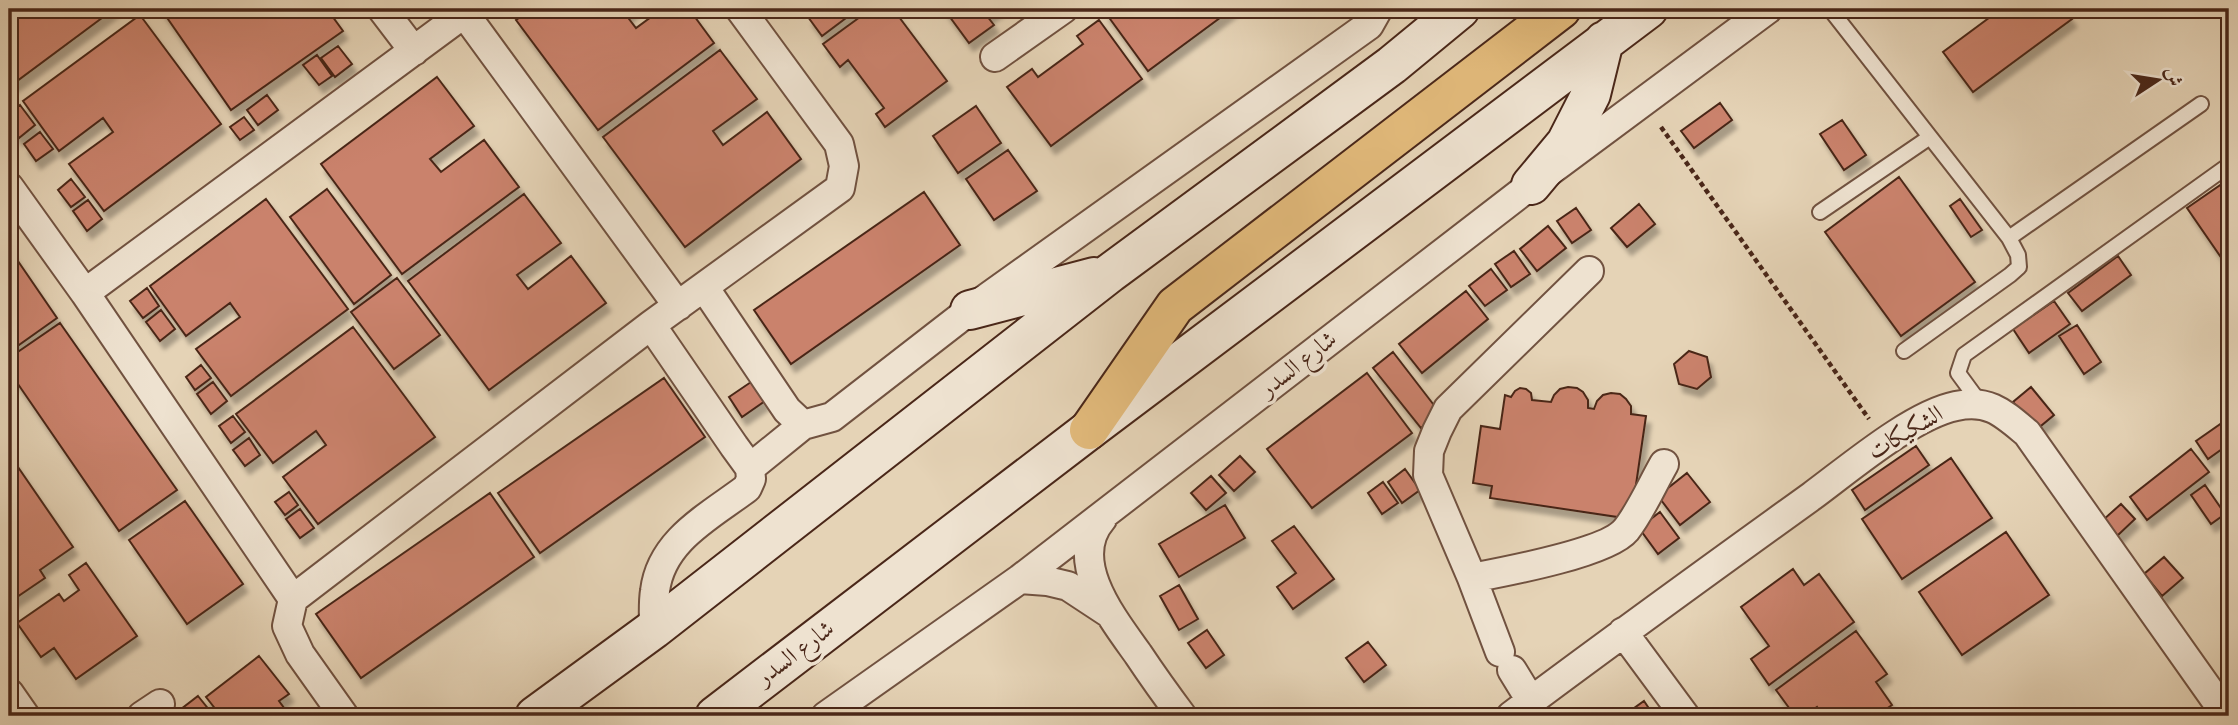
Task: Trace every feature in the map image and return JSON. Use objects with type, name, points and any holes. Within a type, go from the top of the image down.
[{"type":"main road","points":[[536,716],[654,629],[1110,273],[1392,65],[1460,9]]},
{"type":"main road","points":[[1088,430],[1175,306],[1561,9]]},
{"type":"main road","name":"شارع السدر","points":[[715,716],[1088,430],[1648,9]]},
{"type":"main road","points":[[1531,185],[1566,143],[1591,94],[1604,41]]},
{"type":"main road","points":[[970,310],[1110,273]]},
{"type":"street","points":[[382,9],[414,51]]},
{"type":"street","points":[[344,716],[300,654],[287,626],[293,599],[651,325],[840,188],[844,166],[839,144],[740,9]]},
{"type":"street","points":[[995,57],[1063,9]]},
{"type":"street","points":[[750,468],[803,425],[832,417],[970,310],[1369,25],[1378,9]]},
{"type":"street","name":"شارع السدر","points":[[826,716],[1020,579],[1108,513],[1531,185],[1768,9]]},
{"type":"street","points":[[85,293],[414,51],[453,15],[678,306]]},
{"type":"street","points":[[9,187],[85,293],[293,599]]},
{"type":"street","points":[[1521,709],[1506,661],[1428,475],[1429,451],[1448,410],[1463,393],[1589,271]]},
{"type":"street","points":[[704,287],[787,410],[803,425]]},
{"type":"street","points":[[651,325],[750,468],[751,480],[747,488],[677,540],[665,558],[655,589],[654,629]]},
{"type":"street","points":[[1980,403],[2001,411],[2027,433],[2227,716]]},
{"type":"street","name":"الشكيكات","points":[[1521,709],[1623,632],[1886,443],[1933,412],[1980,403]]},
{"type":"street","points":[[1472,578],[1534,566],[1607,543],[1625,531],[1664,464]]},
{"type":"street","points":[[1108,513],[1093,529],[1089,542],[1090,567],[1098,592],[1109,613],[1182,716]]},
{"type":"street","points":[[1020,579],[1068,586],[1109,613]]},
{"type":"street","points":[[1623,632],[1685,716]]},
{"type":"street","points":[[9,694],[24,716]]},
{"type":"lane","points":[[1830,9],[2009,238],[2018,255],[2019,267],[2010,275],[1904,351]]},
{"type":"lane","points":[[2009,238],[2201,104]]},
{"type":"lane","points":[[1820,212],[1930,137]]},
{"type":"lane","points":[[1980,403],[1958,373],[1964,355],[2229,165]]},
{"type":"path","points":[[1643,103],[1886,443]]},
{"type":"building","points":[[16,9],[114,9],[13,84],[9,79],[9,14]]},
{"type":"building","points":[[161,9],[327,9],[343,31],[231,110]]},
{"type":"building","points":[[532,9],[634,9],[626,15],[636,28],[662,9],[689,9],[714,43],[598,130],[516,20]]},
{"type":"building","points":[[815,9],[858,9],[822,36],[808,17]]},
{"type":"building","points":[[871,9],[893,9],[947,81],[885,127],[876,114],[884,108],[848,60],[840,67],[823,44]]},
{"type":"building","points":[[944,9],[998,9],[987,16],[994,25],[969,43]]},
{"type":"building","points":[[1109,9],[1232,9],[1148,71],[1105,12]]},
{"type":"building","points":[[2001,9],[2064,9],[2072,19],[1973,92],[1943,52]]},
{"type":"building","points":[[140,15],[221,124],[104,211],[69,164],[113,132],[103,118],[59,151],[23,101]]},
{"type":"building","points":[[1099,20],[1142,79],[1051,146],[1007,87],[1032,69],[1038,77],[1083,44],[1077,36]]},
{"type":"building","points":[[338,46],[352,64],[335,77],[321,58]]},
{"type":"building","points":[[720,50],[757,99],[713,131],[723,145],[767,112],[801,159],[685,247],[603,137]]},
{"type":"building","points":[[317,55],[332,76],[319,85],[303,65]]},
{"type":"building","points":[[437,77],[474,126],[430,159],[441,172],[484,140],[519,187],[402,274],[321,164]]},
{"type":"building","points":[[267,95],[278,110],[258,125],[247,110]]},
{"type":"building","points":[[1720,103],[1732,120],[1694,148],[1681,131]]},
{"type":"building","points":[[20,105],[35,125],[19,138],[9,124],[9,114]]},
{"type":"building","points":[[976,106],[1001,143],[958,173],[933,136]]},
{"type":"building","points":[[244,117],[254,130],[240,140],[230,127]]},
{"type":"building","points":[[1842,120],[1866,155],[1844,170],[1820,134]]},
{"type":"building","points":[[40,132],[53,149],[36,161],[24,144]]},
{"type":"building","points":[[1008,150],[1037,191],[994,220],[966,179]]},
{"type":"building","points":[[1899,177],[1975,282],[1901,336],[1825,232]]},
{"type":"building","points":[[71,179],[85,197],[71,207],[58,190]]},
{"type":"building","points":[[2229,179],[2229,269],[2187,208]]},
{"type":"building","points":[[327,189],[391,275],[354,304],[290,217]]},
{"type":"building","points":[[924,192],[960,245],[791,364],[754,310]]},
{"type":"building","points":[[524,194],[561,243],[517,275],[528,289],[571,256],[606,303],[489,390],[408,281]]},
{"type":"building","points":[[266,199],[348,309],[231,396],[196,349],[240,317],[230,303],[186,336],[150,286]]},
{"type":"building","points":[[1960,199],[1982,230],[1971,237],[1950,206]]},
{"type":"building","points":[[88,200],[102,219],[87,231],[73,211]]},
{"type":"building","points":[[1639,204],[1655,224],[1627,247],[1611,228]]},
{"type":"building","points":[[1576,208],[1591,230],[1572,243],[1557,221]]},
{"type":"building","points":[[1548,226],[1566,248],[1537,271],[1520,249]]},
{"type":"building","points":[[9,248],[57,318],[9,352]]},
{"type":"building","points":[[1514,251],[1530,274],[1511,287],[1495,264]]},
{"type":"building","points":[[2118,256],[2131,275],[2082,311],[2068,293]]},
{"type":"building","points":[[1491,269],[1507,290],[1485,306],[1469,286]]},
{"type":"building","points":[[397,278],[440,335],[394,369],[351,312]]},
{"type":"building","points":[[147,288],[159,306],[143,318],[130,301]]},
{"type":"building","points":[[1466,291],[1488,319],[1422,373],[1399,344]]},
{"type":"building","points":[[2054,301],[2070,324],[2029,353],[2013,329]]},
{"type":"building","points":[[161,310],[175,329],[160,341],[146,322]]},
{"type":"building","points":[[60,323],[177,490],[119,531],[9,371],[9,358]]},
{"type":"building","points":[[2077,325],[2101,362],[2084,374],[2059,336]]},
{"type":"building","points":[[353,327],[435,437],[318,524],[283,477],[326,445],[316,431],[273,463],[236,414]]},
{"type":"building","points":[[1689,351],[1707,357],[1711,377],[1697,389],[1679,384],[1674,364]]},
{"type":"building","points":[[1393,352],[1440,413],[1421,428],[1373,368]]},
{"type":"building","points":[[201,365],[211,378],[195,390],[186,377]]},
{"type":"building","points":[[1367,373],[1412,433],[1312,508],[1267,449]]},
{"type":"building","points":[[664,378],[705,437],[540,553],[498,493]]},
{"type":"building","points":[[213,382],[227,401],[211,414],[197,394]]},
{"type":"building","points":[[751,382],[765,401],[742,417],[729,397]]},
{"type":"building","points":[[1568,387],[1583,392],[1588,400],[1588,408],[1594,409],[1603,395],[1620,394],[1631,406],[1631,414],[1646,416],[1631,519],[1490,498],[1492,486],[1473,483],[1481,426],[1500,429],[1505,395],[1511,397],[1520,388],[1531,393],[1532,400],[1551,402],[1560,389]]},
{"type":"building","points":[[2031,387],[2054,415],[2036,430],[2013,402]]},
{"type":"building","points":[[233,416],[245,432],[231,443],[219,426]]},
{"type":"building","points":[[2229,418],[2229,444],[2208,459],[2196,441]]},
{"type":"building","points":[[249,438],[260,455],[245,466],[233,450]]},
{"type":"building","points":[[1916,446],[1929,465],[1865,510],[1852,490]]},
{"type":"building","points":[[2191,449],[2209,472],[2147,520],[2130,497]]},
{"type":"building","points":[[9,454],[73,547],[40,570],[45,578],[11,601],[9,598]]},
{"type":"building","points":[[1240,456],[1255,472],[1234,491],[1219,475]]},
{"type":"building","points":[[1951,458],[1992,518],[1902,579],[1862,519]]},
{"type":"building","points":[[1405,469],[1420,490],[1402,503],[1388,482]]},
{"type":"building","points":[[1687,473],[1710,502],[1680,525],[1658,496]]},
{"type":"building","points":[[1211,476],[1226,493],[1206,510],[1191,493]]},
{"type":"building","points":[[1383,482],[1398,503],[1382,514],[1368,493]]},
{"type":"building","points":[[2205,485],[2225,514],[2211,524],[2191,495]]},
{"type":"building","points":[[289,492],[298,505],[285,515],[275,502]]},
{"type":"building","points":[[490,493],[534,557],[361,678],[316,614]]},
{"type":"building","points":[[185,501],[243,584],[187,624],[129,540]]},
{"type":"building","points":[[2121,504],[2135,519],[2117,536],[2103,520]]},
{"type":"building","points":[[1225,505],[1245,538],[1179,577],[1159,544]]},
{"type":"building","points":[[300,509],[314,528],[300,538],[286,519]]},
{"type":"building","points":[[1660,512],[1679,538],[1658,554],[1639,528]]},
{"type":"building","points":[[1294,526],[1334,579],[1293,609],[1277,587],[1296,573],[1272,541]]},
{"type":"building","points":[[2006,532],[2049,595],[1962,655],[1919,592]]},
{"type":"building","points":[[2164,557],[2183,578],[2162,596],[2144,574]]},
{"type":"building","points":[[86,563],[137,636],[76,679],[54,648],[41,657],[17,623],[59,594],[64,601],[79,590],[69,575]]},
{"type":"building","points":[[1793,569],[1804,585],[1819,574],[1854,622],[1769,685],[1751,659],[1769,646],[1741,607]]},
{"type":"building","points":[[1179,585],[1198,619],[1179,630],[1160,596]]},
{"type":"building","points":[[1207,630],[1224,655],[1206,668],[1188,643]]},
{"type":"building","points":[[1856,631],[1887,674],[1876,682],[1892,705],[1876,716],[1823,716],[1817,707],[1804,716],[1795,716],[1776,690]]},
{"type":"building","points":[[1368,642],[1386,665],[1364,682],[1346,658]]},
{"type":"building","points":[[259,656],[289,694],[279,701],[290,716],[221,716],[206,697]]},
{"type":"building","points":[[198,696],[214,716],[172,716]]},
{"type":"building","points":[[1644,701],[1654,716],[1623,716]]}]
